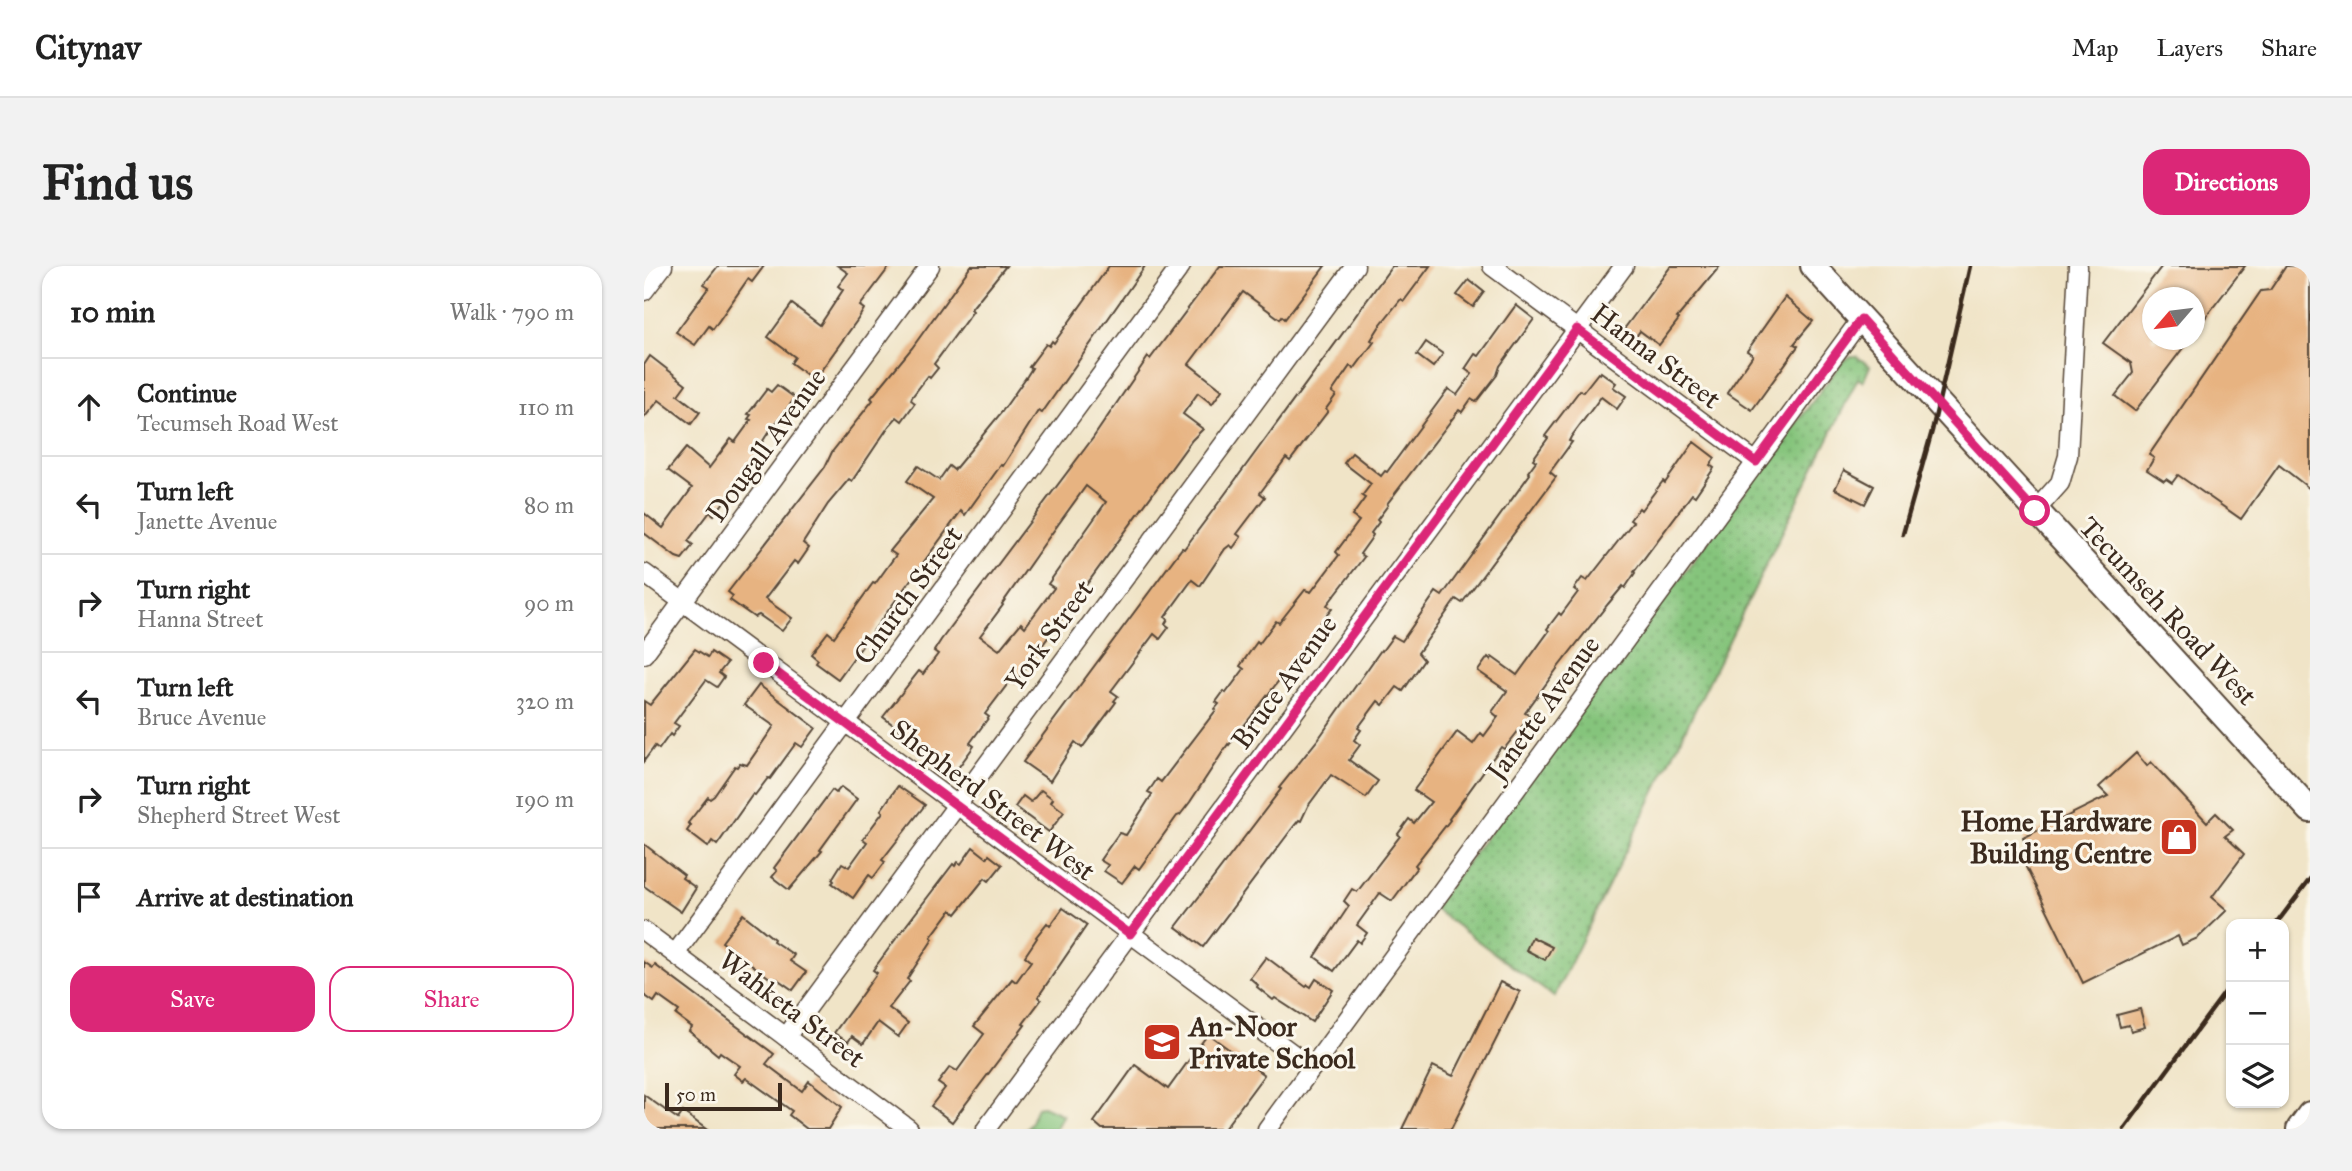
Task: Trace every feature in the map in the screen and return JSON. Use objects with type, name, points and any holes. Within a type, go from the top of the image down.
[{"type":"main road","name":"Tecumseh Road West","points":[[1813,266],[2310,810]]},
{"type":"main road","points":[[2299,1129],[2310,1114]]},
{"type":"street","points":[[644,291],[663,266]]},
{"type":"street","name":"Dougall Avenue","points":[[644,654],[930,266]]},
{"type":"street","name":"Church Street","points":[[675,954],[1181,266]]},
{"type":"street","name":"York Street","points":[[786,1037],[1355,266]]},
{"type":"street","name":"Hanna Street","points":[[1492,266],[1756,462]]},
{"type":"street","name":"Bruce Avenue","points":[[986,1129],[1624,266]]},
{"type":"street","points":[[2035,511],[2060,484],[2068,456],[2077,266]]},
{"type":"street","name":"Janette Avenue","points":[[1267,1129],[1861,319]]},
{"type":"street","name":"Shepherd Street West","points":[[644,573],[1312,1068]]},
{"type":"street","name":"Wahketa Street","points":[[644,930],[909,1129]]},
{"type":"green space","points":[[1856,356],[1870,366],[1863,382],[1858,378],[1554,997],[1433,908],[1843,361]]},
{"type":"green space","points":[[1043,1106],[1063,1115],[1055,1129],[1026,1129],[1037,1107]]},
{"type":"building","points":[[718,266],[764,266],[752,282],[748,279],[713,329],[709,326],[695,345],[676,332],[709,287],[704,284]]},
{"type":"building","points":[[838,266],[890,266],[860,306],[864,309],[858,319],[814,380],[791,363],[795,357],[768,337],[792,304],[820,325],[843,290],[838,286],[848,273]]},
{"type":"building","points":[[971,266],[1006,266],[971,309],[973,311],[934,364],[938,368],[930,378],[928,376],[912,397],[911,400],[915,403],[902,421],[897,417],[852,481],[849,479],[828,504],[803,543],[809,548],[798,564],[794,561],[765,599],[792,618],[782,631],[759,615],[754,617],[730,600],[733,596],[728,592],[825,467],[832,452],[873,400],[871,398],[912,348]]},
{"type":"building","points":[[1109,266],[1145,266],[1042,413],[1038,411],[1003,466],[1001,465],[965,515],[961,511],[838,679],[816,663],[818,660],[811,654],[828,632],[834,637],[896,555],[890,551],[933,499],[907,481],[918,466],[939,480],[949,466],[954,470],[1001,413],[1046,344],[1049,346],[1052,341],[1054,343]]},
{"type":"building","points":[[1220,266],[1325,266],[1285,319],[1282,316],[1280,319],[1243,292],[1189,364],[1222,390],[1212,404],[1198,393],[1183,414],[1203,429],[1192,440],[1014,684],[1010,681],[985,714],[989,717],[970,743],[974,746],[955,772],[883,717],[919,671],[923,674],[938,654],[934,651],[941,640],[1093,438],[1148,357],[1150,359]],"holes":[[[1086,486],[1106,502],[1048,584],[1054,588],[1025,627],[1021,623],[999,650],[980,636]]]},
{"type":"building","points":[[1392,266],[1430,266],[1404,301],[1401,299],[1381,324],[1371,340],[1374,342],[1354,369],[1350,366],[1332,392],[1336,395],[1326,409],[1328,411],[1290,461],[1286,458],[1260,493],[1265,497],[1237,534],[1241,537],[1233,548],[1230,545],[1225,549],[1200,586],[1192,580],[1165,617],[1168,619],[1165,624],[1169,627],[1160,639],[1154,634],[1111,691],[1118,696],[1114,701],[1116,702],[1082,748],[1075,742],[1050,781],[1023,762],[1214,509]]},
{"type":"building","points":[[1671,266],[1720,266],[1677,318],[1679,319],[1659,345],[1640,331],[1635,338],[1624,329]]},
{"type":"building","points":[[2162,266],[2245,266],[2205,318],[2205,287],[2146,287]]},
{"type":"building","points":[[2286,266],[2310,266],[2310,489],[2279,465],[2241,519],[2178,475],[2172,483],[2147,470],[2154,458],[2149,455],[2261,291],[2270,290]]},
{"type":"building","points":[[1469,280],[1484,292],[1473,307],[1457,295]]},
{"type":"building","points":[[2142,292],[2142,350],[2181,350],[2135,411],[2115,396],[2133,373],[2131,363],[2103,343]]},
{"type":"building","points":[[1785,297],[1813,321],[1794,344],[1798,346],[1752,410],[1727,393],[1753,355],[1747,351]]},
{"type":"building","points":[[1516,305],[1534,319],[1476,402],[1471,399],[1462,412],[1459,410],[1387,504],[1371,533],[1373,535],[1360,554],[1364,557],[1327,605],[1332,609],[1228,744],[1190,802],[1139,869],[1135,866],[1122,883],[1104,871],[1108,865],[1100,860],[1119,833],[1126,835],[1151,796],[1148,792],[1157,779],[1161,782],[1216,710],[1219,704],[1216,702],[1244,669],[1240,666],[1257,642],[1259,644],[1276,621],[1279,623],[1305,590],[1311,592],[1339,555],[1336,552],[1359,521],[1352,516],[1371,484],[1344,463],[1352,453],[1381,476],[1387,472],[1448,389],[1457,395],[1472,374],[1465,369],[1475,354],[1479,356]]},
{"type":"building","points":[[1426,342],[1443,354],[1433,367],[1417,355]]},
{"type":"building","points":[[650,356],[686,384],[678,395],[700,412],[691,424],[659,400],[644,418],[644,365]]},
{"type":"building","points":[[1601,372],[1616,383],[1613,387],[1626,396],[1617,409],[1601,397],[1571,437],[1569,441],[1572,442],[1550,472],[1556,477],[1462,603],[1456,599],[1418,653],[1424,660],[1403,691],[1397,687],[1383,705],[1378,701],[1358,728],[1361,730],[1354,740],[1360,745],[1349,760],[1378,781],[1366,798],[1331,775],[1308,806],[1301,821],[1294,826],[1203,947],[1176,927],[1319,738],[1381,650],[1393,636],[1402,641],[1436,592],[1442,596],[1530,474],[1528,472],[1536,461],[1533,459],[1548,438],[1545,436],[1580,390],[1583,392]]},
{"type":"building","points":[[777,385],[795,398],[766,436],[761,444],[765,447],[737,485],[714,515],[710,512],[688,541],[693,545],[682,559],[676,557],[644,533],[644,513],[663,528],[692,488],[668,470],[686,448],[709,468],[731,439],[735,442],[751,420],[748,419],[751,415],[748,414],[767,389],[771,392]]},
{"type":"building","points":[[1694,442],[1715,458],[1710,465],[1714,468],[1695,496],[1692,494],[1625,588],[1623,586],[1559,666],[1525,713],[1530,716],[1504,749],[1501,747],[1392,901],[1380,893],[1357,925],[1367,933],[1360,943],[1357,940],[1334,971],[1315,957],[1349,906],[1344,901],[1352,889],[1357,892],[1400,836],[1398,834],[1409,819],[1414,823],[1431,802],[1414,790],[1457,732],[1473,744],[1481,733],[1484,736],[1498,717],[1492,712],[1507,691],[1478,671],[1488,657],[1491,660],[1492,657],[1517,675],[1549,631],[1547,629],[1578,592],[1574,589],[1582,578],[1587,581],[1633,522],[1630,520],[1639,508],[1641,510],[1663,481],[1665,483]]},
{"type":"building","points":[[1844,470],[1874,486],[1865,504],[1835,489]]},
{"type":"building","points":[[695,649],[708,657],[711,652],[727,663],[719,673],[724,677],[717,687],[706,680],[674,723],[679,726],[672,736],[670,734],[659,749],[655,746],[644,761],[644,701],[650,705]]},
{"type":"building","points":[[759,685],[816,728],[802,747],[796,743],[770,779],[753,794],[717,845],[712,841],[708,847],[687,831],[691,825],[688,823],[708,797],[710,799],[714,796],[735,766],[740,763],[747,765],[774,726],[744,705]]},
{"type":"building","points":[[2136,753],[2147,766],[2151,762],[2207,822],[2216,813],[2233,830],[2225,836],[2244,854],[2212,897],[2227,910],[2198,938],[2182,945],[2178,936],[2083,983],[2021,857],[2029,852],[2023,838],[2108,796],[2099,787]]},
{"type":"building","points":[[898,786],[925,805],[882,860],[885,862],[873,878],[869,875],[853,898],[832,883],[832,879],[842,863],[849,867],[867,842],[863,839]]},
{"type":"building","points":[[841,787],[857,799],[820,850],[822,851],[789,890],[772,877],[777,871],[774,868],[832,790],[836,793]]},
{"type":"building","points":[[1041,790],[1064,812],[1049,832],[1015,807],[1023,796],[1031,802]]},
{"type":"building","points":[[644,844],[684,875],[682,878],[696,888],[681,912],[644,886]]},
{"type":"building","points":[[973,847],[1002,865],[989,881],[985,878],[956,914],[951,910],[931,937],[933,939],[907,979],[910,981],[889,1008],[908,1023],[898,1037],[878,1022],[863,1044],[852,1036],[848,1042],[834,1033],[877,973],[873,970],[898,936],[953,864],[961,864]]},
{"type":"building","points":[[1063,908],[1087,925],[1038,997],[1041,1000],[1023,1024],[1025,1025],[952,1122],[931,1106],[945,1088],[938,1083],[950,1067],[957,1071],[984,1034],[974,1026],[1012,979],[1016,982],[1031,961],[1025,956],[1036,937],[1047,923],[1050,926]]},
{"type":"building","points":[[743,914],[774,939],[773,941],[794,955],[790,961],[806,972],[793,990],[777,979],[775,982],[722,942]]},
{"type":"building","points":[[1532,937],[1552,947],[1545,960],[1526,950]]},
{"type":"building","points":[[1266,957],[1306,987],[1311,987],[1316,979],[1333,990],[1312,1022],[1275,998],[1273,1000],[1250,978]]},
{"type":"building","points":[[644,962],[653,968],[655,965],[774,1054],[766,1064],[802,1091],[809,1081],[842,1107],[828,1129],[807,1129],[789,1115],[792,1111],[746,1078],[743,1081],[734,1074],[740,1066],[720,1052],[718,1055],[689,1031],[692,1027],[676,1015],[679,1011],[658,996],[654,1002],[644,995]]},
{"type":"building","points":[[1500,982],[1520,992],[1451,1129],[1402,1129],[1433,1066],[1453,1076]]},
{"type":"building","points":[[2140,1009],[2145,1027],[2131,1031],[2129,1025],[2120,1027],[2117,1015]]},
{"type":"building","points":[[1208,1034],[1264,1075],[1224,1129],[1102,1129],[1094,1122],[1135,1065],[1168,1089]]},
{"type":"building","points":[[644,1095],[678,1119],[683,1112],[706,1129],[644,1129]]},
{"type":"railway","points":[[1903,534],[1932,431],[1970,266]]},
{"type":"railway","points":[[2280,919],[2310,879]]},
{"type":"railway","points":[[2124,1129],[2226,991]]},
{"type":"place","name":"Home Hardware Building Centre","points":[[2179,837]]},
{"type":"place","name":"An-Noor Private School","points":[[1162,1042]]},
{"type":"route","points":[[764,663],[1130,934],[1577,329],[1756,462],[1861,319],[2035,511]]}]
